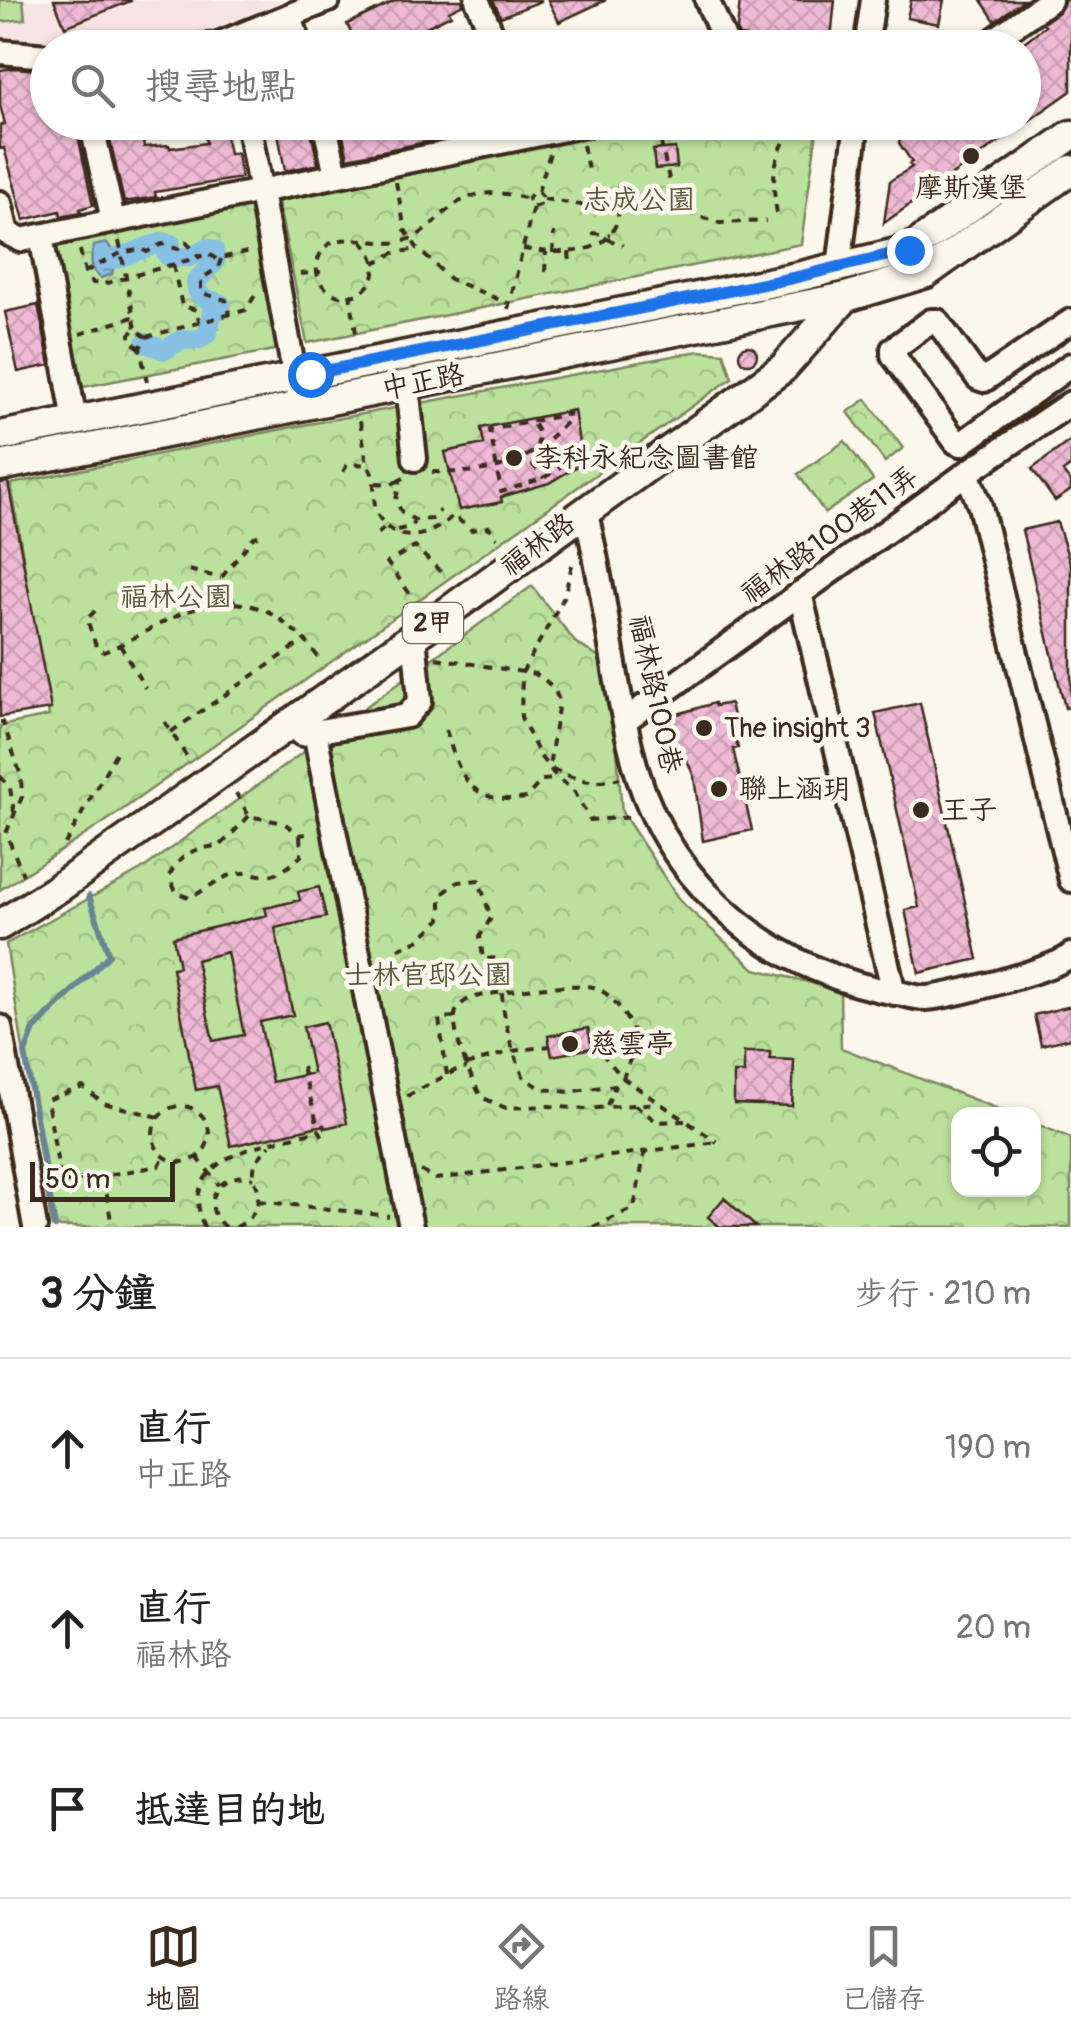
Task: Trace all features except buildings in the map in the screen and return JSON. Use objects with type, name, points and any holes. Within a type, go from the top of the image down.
[{"type":"main road","points":[[1070,137],[909,250],[839,268],[846,297],[926,272],[1071,170]]},
{"type":"main road","name":"中正路","points":[[0,436],[839,268]]},
{"type":"main road","name":"中正路","points":[[0,466],[846,297]]},
{"type":"main road","name":"福林路","points":[[0,925],[268,739],[783,368],[846,297]]},
{"type":"street","points":[[259,30],[328,0]]},
{"type":"street","points":[[477,0],[490,30]]},
{"type":"street","points":[[707,0],[720,30]]},
{"type":"street","points":[[869,30],[873,0]]},
{"type":"street","points":[[1008,30],[1050,0]]},
{"type":"street","points":[[290,15],[295,30]]},
{"type":"street","points":[[0,52],[30,54]]},
{"type":"street","points":[[95,140],[113,220]]},
{"type":"street","points":[[252,140],[300,406]]},
{"type":"street","points":[[328,140],[336,174]]},
{"type":"street","points":[[0,202],[7,233],[21,240],[336,174],[523,140]]},
{"type":"street","points":[[839,268],[855,140]]},
{"type":"street","points":[[41,236],[75,421]]},
{"type":"street","points":[[1006,413],[938,321],[931,321],[893,349],[893,356],[956,442],[966,442],[1006,413],[1071,365]]},
{"type":"street","points":[[984,380],[1071,321]]},
{"type":"street","points":[[407,385],[420,468]]},
{"type":"street","name":"福林路100巷11弄","points":[[627,719],[967,473],[1071,403]]},
{"type":"street","points":[[967,473],[980,506],[1071,880]]},
{"type":"street","name":"福林路100巷","points":[[585,510],[638,774],[669,844],[692,877],[730,917],[776,952],[838,979],[927,998],[1050,968],[1071,955]]},
{"type":"street","points":[[800,593],[894,993]]},
{"type":"street","points":[[268,739],[407,716],[420,701],[414,635]]},
{"type":"street","points":[[315,732],[410,1222]]},
{"type":"street","points":[[0,1028],[35,1227]]},
{"type":"path","points":[[539,140],[538,192],[544,199],[612,210],[672,208],[720,223],[766,222]]},
{"type":"path","points":[[660,140],[672,208]]},
{"type":"path","points":[[777,213],[774,167],[783,140]]},
{"type":"path","points":[[583,145],[589,175]]},
{"type":"path","points":[[362,241],[374,262],[375,272],[367,288],[351,294],[333,294],[325,289],[319,272],[320,255],[332,242],[410,239],[426,231],[466,197],[480,192],[507,192],[528,199],[533,207],[508,306],[450,279],[418,249],[410,239],[404,230],[396,178]]},
{"type":"path","points":[[612,210],[621,180]]},
{"type":"path","points":[[528,199],[538,192]]},
{"type":"path","points":[[533,207],[544,199]]},
{"type":"path","points":[[523,250],[569,252],[598,246],[618,223],[619,210]]},
{"type":"path","points":[[113,220],[136,330],[146,337]]},
{"type":"path","points":[[545,272],[554,232]]},
{"type":"path","points":[[592,233],[623,244]]},
{"type":"path","points":[[78,241],[85,272],[93,282],[104,284],[208,253],[220,259],[252,251]]},
{"type":"path","points":[[85,272],[121,253],[147,252],[162,244],[178,249],[186,242],[198,256]]},
{"type":"path","points":[[374,262],[418,249]]},
{"type":"path","points":[[569,252],[570,262]]},
{"type":"path","points":[[220,259],[218,268],[201,279],[202,293],[226,300],[230,314]]},
{"type":"path","points":[[174,264],[182,306],[196,310],[200,322]]},
{"type":"path","points":[[300,274],[319,272]]},
{"type":"path","points":[[146,337],[251,306],[260,286]]},
{"type":"path","points":[[351,294],[356,340]]},
{"type":"path","points":[[61,340],[133,317]]},
{"type":"path","points":[[136,330],[130,334],[130,341],[140,348],[147,382]]},
{"type":"path","points":[[140,348],[146,337]]},
{"type":"path","points":[[375,484],[390,484],[420,468],[478,474],[496,468],[514,463],[536,450],[570,419],[569,414],[490,430],[496,468],[502,492],[544,478],[569,461],[569,449]]},
{"type":"path","points":[[360,421],[367,464],[373,471],[378,516],[392,531],[410,537],[427,535],[442,528],[452,514],[471,530],[490,527],[497,538]]},
{"type":"path","points":[[532,422],[540,433],[536,450]]},
{"type":"path","points":[[514,463],[532,464],[544,478]]},
{"type":"path","points":[[342,472],[347,465],[367,464]]},
{"type":"path","points":[[400,480],[396,500],[402,513],[416,520],[433,519],[442,528]]},
{"type":"path","points":[[433,519],[440,510]]},
{"type":"path","points":[[392,531],[410,528],[416,520]]},
{"type":"path","points":[[378,534],[387,526]]},
{"type":"path","points":[[221,578],[254,538],[265,534]]},
{"type":"path","points":[[397,557],[415,547],[444,575]]},
{"type":"path","points":[[386,562],[413,598]]},
{"type":"path","points":[[572,565],[564,597],[522,673],[523,725],[549,768],[572,789],[590,820],[656,814]]},
{"type":"path","points":[[189,570],[221,578],[236,605]]},
{"type":"path","points":[[95,611],[87,619],[97,648],[104,652],[191,607],[236,605],[268,611],[305,640],[322,662]]},
{"type":"path","points":[[171,732],[305,640]]},
{"type":"path","points":[[120,645],[145,688]]},
{"type":"path","points":[[436,658],[546,680],[560,701],[549,768]]},
{"type":"path","points":[[0,722],[21,776],[22,798],[6,833],[23,875]]},
{"type":"path","points":[[166,722],[187,757]]},
{"type":"path","points":[[446,730],[458,771],[466,782],[491,798],[526,798],[542,780],[558,779]]},
{"type":"path","points":[[65,844],[118,749]]},
{"type":"path","points":[[549,768],[584,782],[598,783],[638,774]]},
{"type":"path","points":[[0,776],[10,788],[14,812]]},
{"type":"path","points":[[236,792],[250,816],[284,823],[300,835],[332,828]]},
{"type":"path","points":[[250,816],[220,846],[196,848],[178,860],[169,876],[176,892],[190,898],[225,877],[243,873],[265,878],[285,870],[301,856],[300,835]]},
{"type":"path","points":[[398,950],[420,940],[442,919],[442,895],[458,882],[479,880],[491,918],[480,936],[483,959],[500,958],[506,1033],[524,1078],[543,1088],[569,1092],[615,1085]]},
{"type":"path","points":[[608,1105],[638,1038],[613,998],[592,987],[551,987],[470,999],[458,1007],[454,1016],[466,1067],[481,1097],[506,1108],[584,1109],[658,1103]]},
{"type":"path","points":[[447,1075],[440,1019],[454,1016]]},
{"type":"path","points":[[422,1171],[436,1178],[717,1142],[623,1078],[591,1041]]},
{"type":"path","points":[[385,1107],[462,1067],[512,1051],[550,1046]]},
{"type":"path","points":[[302,1067],[326,1142]]},
{"type":"path","points":[[159,1116],[103,1103],[83,1087],[47,1100],[61,1183],[159,1166],[164,1156]]},
{"type":"path","points":[[634,1103],[656,1122],[685,1121]]},
{"type":"path","points":[[174,1107],[191,1108],[205,1118],[210,1135],[208,1144],[197,1157],[180,1162],[164,1156],[154,1142],[159,1116],[174,1107]]},
{"type":"path","points":[[204,1227],[198,1209],[199,1193],[210,1172],[228,1157],[320,1130]]},
{"type":"path","points":[[236,1227],[247,1225],[259,1201],[253,1178],[255,1162],[271,1144]]},
{"type":"path","points":[[593,1227],[634,1208],[646,1151]]},
{"type":"path","points":[[197,1157],[219,1185]]},
{"type":"path","points":[[103,1176],[112,1227]]},
{"type":"path","points":[[225,1227],[215,1219],[212,1210],[214,1192],[235,1176],[253,1178]]},
{"type":"path","points":[[259,1201],[410,1222]]},
{"type":"shaded area","points":[[0,0],[284,0],[211,30],[30,30],[30,40],[0,39]]},
{"type":"green space","points":[[0,0],[23,0],[25,19],[0,22]]},
{"type":"green space","name":"志成公園","points":[[560,140],[816,140],[801,244],[307,343],[277,197]]},
{"type":"green space","points":[[250,202],[279,349],[78,388],[49,242]]},
{"type":"green space","name":"福林公園","points":[[699,351],[724,353],[732,378],[105,822],[0,890],[0,726],[49,716],[11,484]]},
{"type":"green space","points":[[866,399],[903,448],[885,462],[848,412]]},
{"type":"green space","points":[[845,441],[873,480],[825,513],[798,474]]},
{"type":"green space","name":"士林官邸公園","points":[[532,586],[575,642],[610,665],[622,812],[680,901],[755,969],[840,990],[841,1048],[993,1107],[951,1107],[951,1197],[1041,1197],[1041,1126],[1071,1138],[1071,1227],[52,1227],[6,944],[141,870]]},
{"type":"water","points":[[106,243],[113,253],[114,266],[112,274],[101,278],[93,268],[92,255],[94,246]]},
{"type":"waterway","points":[[113,259],[164,243],[171,244],[167,255],[171,258],[189,257],[207,248],[214,250],[215,262],[196,281],[200,295],[221,304],[220,309],[212,312],[208,333],[200,339],[181,340],[165,350],[145,343]]},
{"type":"waterway","points":[[55,1227],[25,1053],[34,1029],[109,955],[89,896]]},
{"type":"place","name":"摩斯漢堡","points":[[971,156]]},
{"type":"place","name":"李科永紀念圖書館","points":[[514,458]]},
{"type":"place","name":"The insight 3","points":[[704,728]]},
{"type":"place","name":"聯上涵玥","points":[[719,789]]},
{"type":"place","name":"王子","points":[[921,810]]},
{"type":"place","name":"慈雲亭","points":[[570,1044]]},
{"type":"route","points":[[310,374],[793,278],[909,250]]}]
